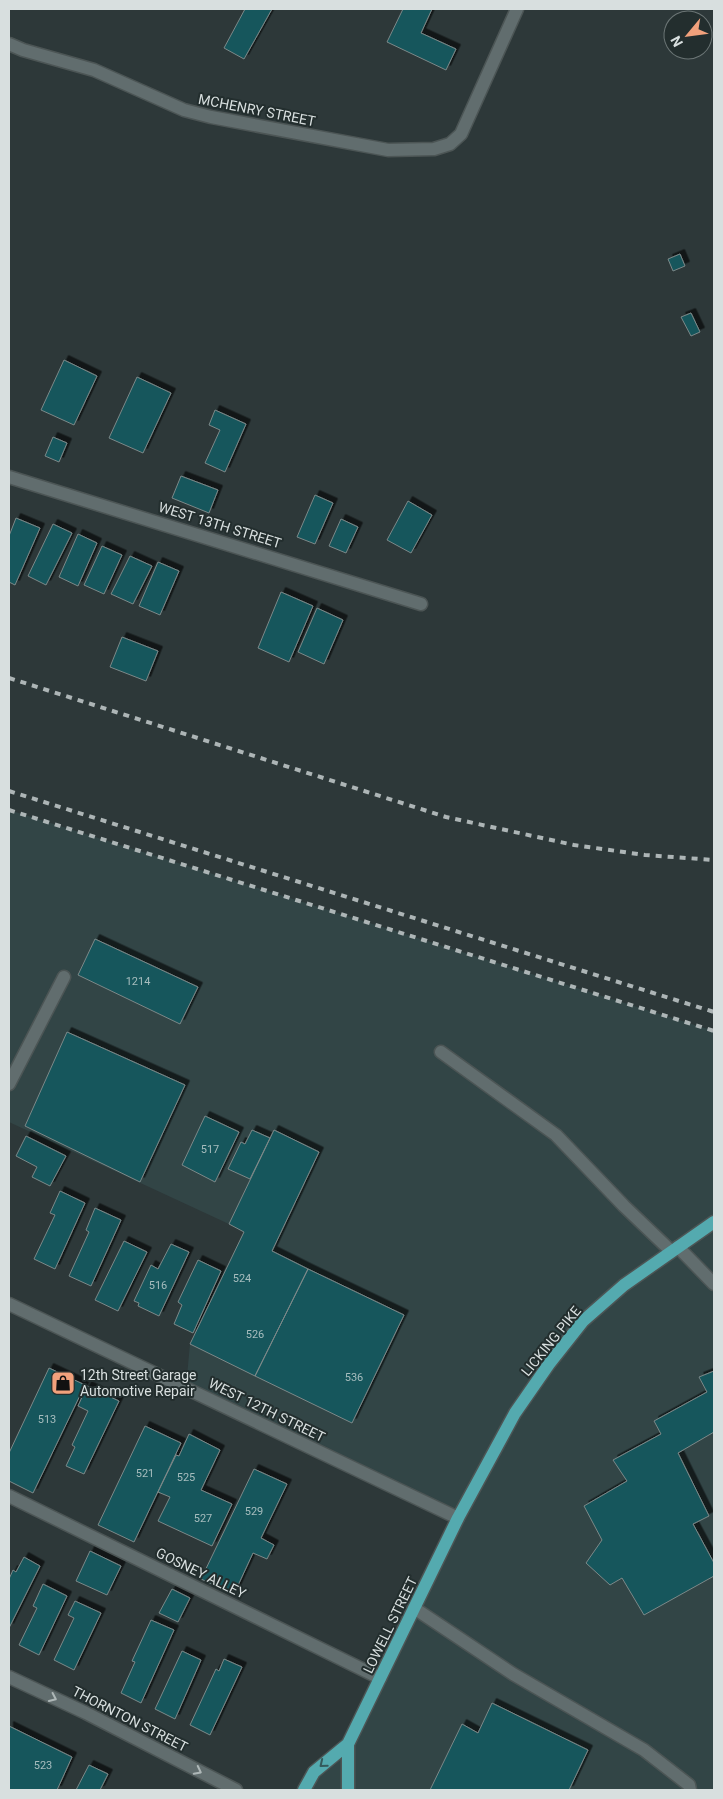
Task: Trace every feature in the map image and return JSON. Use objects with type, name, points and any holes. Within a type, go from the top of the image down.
[{"type":"main road","name":"LICKING PIKE","points":[[458,1518],[515,1413],[548,1364],[583,1322],[624,1285],[714,1222]]},
{"type":"main road","name":"LOWELL STREET","points":[[304,1790],[314,1772],[348,1744],[458,1518]]},
{"type":"main road","name":"LOWELL STREET","points":[[348,1744],[348,1790]]},
{"type":"street","name":"MCHENRY STREET","points":[[9,44],[23,50],[94,70],[184,110],[211,117],[388,150],[434,149],[450,144],[460,134],[517,9]]},
{"type":"street","name":"WEST 13TH STREET","points":[[9,476],[421,604]]},
{"type":"street","points":[[9,1084],[64,977]]},
{"type":"street","points":[[441,1052],[556,1135],[624,1206],[714,1284]]},
{"type":"street","name":"WEST 12TH STREET","points":[[9,1304],[458,1518]]},
{"type":"street","name":"GOSNEY ALLEY","points":[[9,1496],[380,1678]]},
{"type":"street","points":[[414,1608],[513,1674],[644,1750],[689,1785],[690,1790]]},
{"type":"street","name":"THORNTON STREET","points":[[9,1677],[86,1712],[236,1790]]},
{"type":"shaded area","points":[[9,810],[714,1031],[714,1790],[304,1790],[348,1744],[457,1518],[186,1387],[190,1344],[244,1231],[9,1122]]},
{"type":"building","points":[[245,9],[272,9],[244,59],[224,48]]},
{"type":"building","points":[[403,9],[432,9],[421,33],[456,49],[446,70],[387,42]]},
{"type":"building","points":[[680,254],[685,266],[673,271],[668,259]]},
{"type":"building","points":[[691,313],[700,332],[691,336],[681,317]]},
{"type":"building","points":[[64,360],[97,376],[74,425],[41,410]]},
{"type":"building","points":[[137,377],[171,393],[143,453],[109,438]]},
{"type":"building","points":[[215,410],[246,424],[225,472],[205,463],[220,430],[209,425]]},
{"type":"building","points":[[53,437],[67,443],[59,462],[45,456]]},
{"type":"building","points":[[181,476],[218,490],[209,513],[172,498]]},
{"type":"building","points":[[315,495],[333,503],[315,544],[297,537]]},
{"type":"building","points":[[408,501],[432,515],[411,553],[387,540]]},
{"type":"building","points":[[16,518],[40,528],[15,585],[9,582],[9,536]]},
{"type":"building","points":[[341,519],[358,527],[346,553],[329,546]]},
{"type":"building","points":[[53,524],[72,533],[46,585],[28,576]]},
{"type":"building","points":[[78,534],[97,543],[78,586],[59,577]]},
{"type":"building","points":[[102,546],[122,555],[104,594],[84,585]]},
{"type":"building","points":[[130,556],[152,566],[133,604],[111,594]]},
{"type":"building","points":[[158,562],[179,571],[160,615],[139,606]]},
{"type":"building","points":[[281,592],[313,606],[289,662],[258,648]]},
{"type":"building","points":[[317,608],[343,620],[324,664],[298,652]]},
{"type":"building","points":[[122,637],[158,651],[146,681],[110,667]]},
{"type":"building","points":[[95,939],[198,987],[180,1024],[78,975]]},
{"type":"building","points":[[67,1032],[185,1085],[140,1182],[25,1126]]},
{"type":"building","points":[[205,1116],[239,1132],[215,1182],[182,1165]]},
{"type":"building","points":[[252,1130],[270,1138],[250,1179],[228,1169],[241,1142],[245,1144]]},
{"type":"building","points":[[274,1130],[319,1152],[272,1251],[308,1269],[255,1376],[190,1344],[244,1232],[229,1224]]},
{"type":"building","points":[[26,1136],[66,1156],[50,1186],[32,1177],[37,1167],[16,1156]]},
{"type":"building","points":[[60,1191],[85,1203],[55,1269],[34,1259],[55,1215],[50,1213]]},
{"type":"building","points":[[95,1208],[121,1220],[91,1286],[69,1276],[89,1232],[86,1230]]},
{"type":"building","points":[[124,1241],[147,1252],[118,1311],[95,1300]]},
{"type":"building","points":[[171,1244],[189,1252],[159,1316],[138,1306],[139,1303],[134,1301],[151,1265],[158,1269]]},
{"type":"building","points":[[198,1260],[221,1271],[193,1333],[174,1324],[182,1305],[178,1302]]},
{"type":"building","points":[[308,1269],[404,1315],[352,1423],[255,1376]]},
{"type":"building","points":[[49,1368],[85,1385],[33,1493],[9,1481],[9,1453]]},
{"type":"building","points":[[714,1371],[714,1432],[678,1453],[709,1516],[693,1524],[714,1563],[714,1576],[644,1615],[622,1578],[610,1585],[586,1563],[602,1540],[584,1506],[627,1481],[613,1460],[661,1434],[654,1421],[707,1392],[699,1377]]},
{"type":"building","points":[[87,1386],[119,1401],[84,1474],[66,1466],[75,1447],[72,1445],[88,1411],[78,1406]]},
{"type":"building","points":[[145,1426],[181,1443],[134,1542],[98,1525]]},
{"type":"building","points":[[189,1434],[220,1450],[201,1490],[232,1504],[212,1546],[158,1521],[170,1497],[158,1492],[176,1455],[179,1456]]},
{"type":"building","points":[[254,1469],[287,1484],[261,1538],[274,1545],[267,1559],[253,1553],[234,1594],[201,1579]]},
{"type":"building","points":[[90,1551],[121,1566],[107,1595],[76,1581]]},
{"type":"building","points":[[24,1557],[40,1566],[9,1628],[9,1579],[13,1570],[16,1572]]},
{"type":"building","points":[[43,1584],[67,1596],[39,1655],[19,1645],[37,1608],[33,1606]]},
{"type":"building","points":[[172,1589],[190,1598],[178,1622],[159,1613]]},
{"type":"building","points":[[75,1601],[101,1613],[74,1670],[54,1660],[74,1618],[68,1615]]},
{"type":"building","points":[[151,1620],[174,1630],[141,1703],[121,1693],[135,1662],[132,1661]]},
{"type":"building","points":[[182,1651],[201,1660],[175,1719],[155,1709]]},
{"type":"building","points":[[224,1659],[242,1667],[210,1735],[190,1725],[216,1669],[219,1671]]},
{"type":"building","points":[[492,1703],[588,1750],[569,1790],[430,1790],[462,1724],[478,1733]]},
{"type":"building","points":[[9,1726],[72,1757],[57,1790],[9,1790]]},
{"type":"building","points":[[89,1765],[108,1774],[100,1790],[76,1790]]},
{"type":"railway","points":[[9,678],[446,817],[574,845],[645,855],[714,860]]},
{"type":"railway","points":[[9,791],[714,1012]]},
{"type":"railway","points":[[9,810],[714,1031]]},
{"type":"place","name":"12th Street Garage Automotive Repair","points":[[63,1383]]}]
